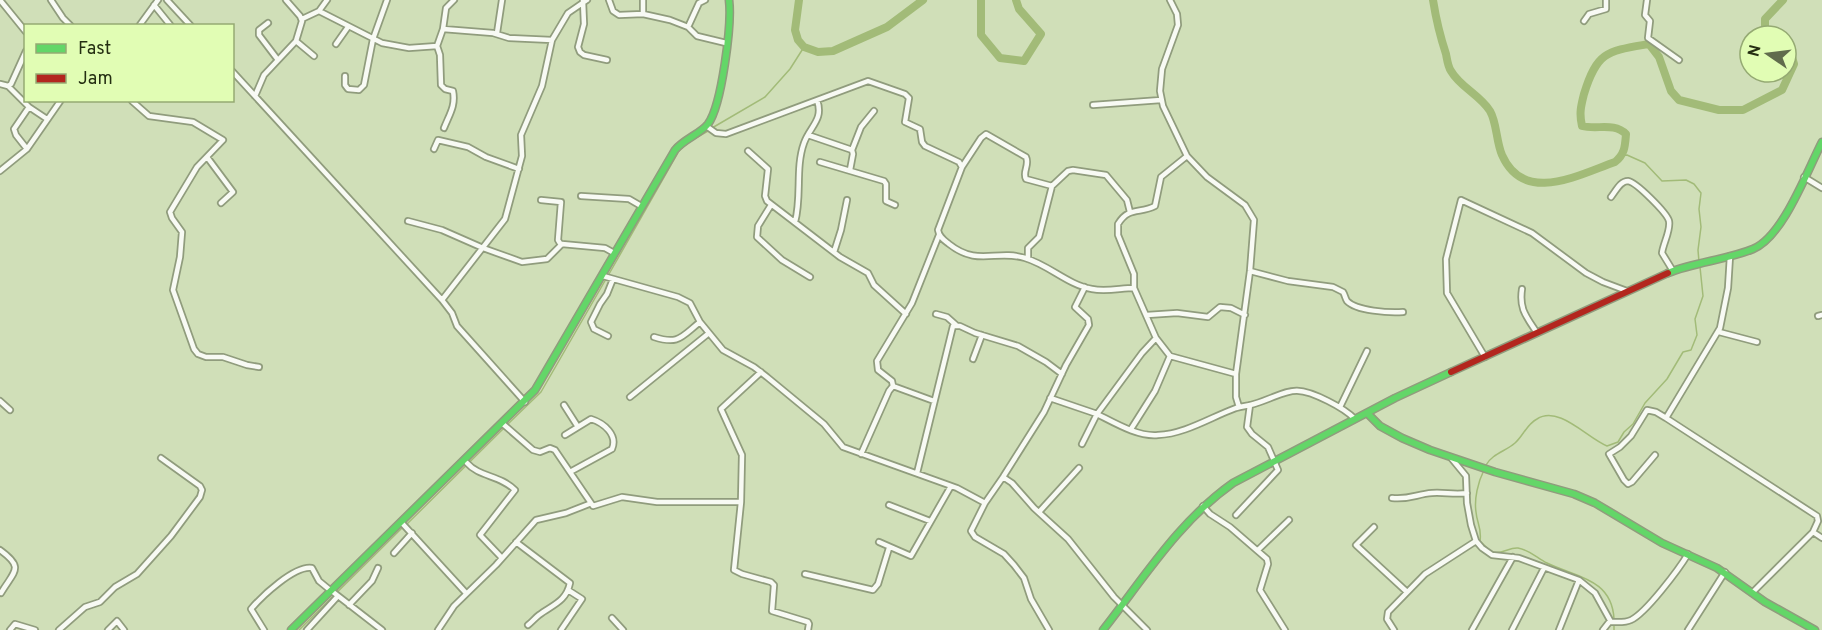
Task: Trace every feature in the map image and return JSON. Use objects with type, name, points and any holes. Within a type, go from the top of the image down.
[{"type":"street","points":[[0,0],[24,30]]},
{"type":"street","points":[[51,0],[69,24]]},
{"type":"street","points":[[167,0],[189,24]]},
{"type":"street","points":[[286,0],[302,19]]},
{"type":"street","points":[[255,96],[264,75],[296,41],[302,19],[319,11],[327,0]]},
{"type":"street","points":[[345,76],[346,87],[355,90],[362,88],[373,39],[387,0]]},
{"type":"street","points":[[444,128],[451,114],[454,96],[453,91],[441,85],[440,55],[437,46],[443,30],[446,8],[454,0]]},
{"type":"street","points":[[497,33],[502,0]]},
{"type":"street","points":[[609,0],[616,14],[643,14],[688,27],[698,36],[726,43]]},
{"type":"street","points":[[643,0],[643,14]]},
{"type":"street","points":[[688,27],[699,3],[705,0]]},
{"type":"street","points":[[710,128],[723,80],[731,16],[729,0],[720,0]]},
{"type":"street","points":[[1170,0],[1177,14],[1179,25],[1162,69],[1161,100],[1187,156],[1207,177],[1245,205],[1251,213],[1254,225],[1245,315],[1236,374],[1236,398],[1239,407]]},
{"type":"street","points":[[1584,21],[1588,14],[1606,9],[1606,0]]},
{"type":"street","points":[[1647,0],[1645,15],[1650,21],[1648,38],[1679,60]]},
{"type":"street","points":[[442,300],[506,216],[522,156],[521,135],[542,86],[552,40],[565,17],[585,1]]},
{"type":"street","points":[[585,1],[584,24],[578,47],[584,55],[607,60]]},
{"type":"street","points":[[140,24],[156,3],[170,24]]},
{"type":"street","points":[[319,11],[373,39],[410,48],[437,46]]},
{"type":"street","points":[[268,23],[259,34],[278,60]]},
{"type":"street","points":[[336,44],[348,27]]},
{"type":"street","points":[[443,30],[497,33],[509,38],[552,40]]},
{"type":"street","points":[[296,41],[314,56]]},
{"type":"street","points":[[24,54],[4,85],[29,107],[48,119]]},
{"type":"street","points":[[234,73],[442,300],[452,313],[457,326],[525,402]]},
{"type":"street","points":[[710,128],[719,135],[726,134],[868,81],[906,94],[909,98],[905,122],[921,131],[922,142],[925,146],[958,162],[962,167]]},
{"type":"street","points":[[795,222],[798,211],[801,158],[804,143],[819,116],[817,100]]},
{"type":"street","points":[[1093,105],[1161,100]]},
{"type":"street","points":[[0,171],[27,149],[60,102]]},
{"type":"street","points":[[133,102],[149,116],[193,122],[223,140],[191,175],[170,212],[182,232],[173,291],[191,343],[198,354],[206,357],[223,357],[247,365],[259,366]]},
{"type":"street","points":[[27,149],[14,129],[29,107]]},
{"type":"street","points":[[850,170],[852,150],[861,127],[874,111]]},
{"type":"street","points":[[307,630],[335,593],[402,522],[468,464],[540,384],[607,277],[614,253],[675,150],[681,143],[710,128]]},
{"type":"street","points":[[893,386],[892,381],[878,370],[876,364],[906,314],[939,236],[938,230],[962,167],[981,138],[987,134],[1026,157],[1028,164],[1024,174],[1026,179],[1052,186]]},
{"type":"street","points":[[808,135],[852,150]]},
{"type":"street","points":[[434,149],[438,140],[471,149],[519,169]]},
{"type":"street","points":[[1103,630],[1182,526],[1226,487],[1367,413],[1627,291],[1673,271],[1754,249],[1773,234],[1785,216],[1822,142]]},
{"type":"street","points":[[748,151],[768,169],[765,196],[771,205],[834,252],[868,273],[874,285],[906,314]]},
{"type":"street","points":[[1187,156],[1161,177],[1155,206],[1130,212],[1119,221],[1118,231],[1134,274],[1134,288],[1156,338],[1170,356],[1236,374]]},
{"type":"street","points":[[207,158],[233,192],[221,203]]},
{"type":"street","points":[[820,162],[884,181],[886,201],[895,205]]},
{"type":"street","points":[[1028,259],[1028,248],[1039,237],[1052,186],[1068,171],[1103,173],[1109,177],[1127,200],[1130,212]]},
{"type":"street","points":[[1804,177],[1822,188]]},
{"type":"street","points":[[1611,197],[1620,184],[1628,181],[1635,184],[1659,207],[1669,221],[1662,253],[1673,271]]},
{"type":"street","points":[[581,196],[629,199],[641,206]]},
{"type":"street","points":[[541,200],[561,202],[558,240],[561,244]]},
{"type":"street","points":[[1485,357],[1448,293],[1446,259],[1461,200],[1532,233],[1586,273],[1627,291]]},
{"type":"street","points":[[834,252],[847,201]]},
{"type":"street","points":[[771,205],[757,228],[757,237],[782,260],[810,277]]},
{"type":"street","points":[[408,221],[442,230],[522,262],[547,259],[561,244]]},
{"type":"street","points":[[939,236],[951,246],[971,256],[1010,256],[1028,259],[1085,287],[1098,290],[1134,288]]},
{"type":"street","points":[[561,244],[602,247],[614,253]]},
{"type":"street","points":[[1666,418],[1719,332],[1724,312],[1730,256]]},
{"type":"street","points":[[1250,271],[1288,281],[1336,288],[1343,292],[1350,303],[1373,311],[1403,312]]},
{"type":"street","points":[[607,277],[690,303],[700,322],[723,350],[761,372],[824,424],[841,446],[968,492],[985,503]]},
{"type":"street","points":[[607,277],[607,294],[591,322],[594,328],[608,336]]},
{"type":"street","points":[[1049,630],[1031,599],[1024,578],[1014,565],[1004,554],[975,537],[971,531],[985,503],[1044,412],[1089,326],[1088,319],[1075,307],[1085,287]]},
{"type":"street","points":[[1522,289],[1520,301],[1522,309],[1537,333]]},
{"type":"street","points":[[1147,315],[1177,313],[1209,316],[1220,307],[1231,308],[1245,315]]},
{"type":"street","points":[[936,314],[956,325],[1024,348],[1062,374]]},
{"type":"street","points":[[654,337],[675,341],[700,322]]},
{"type":"street","points":[[917,473],[951,329],[956,325]]},
{"type":"street","points":[[1719,332],[1757,342]]},
{"type":"street","points":[[630,397],[709,333]]},
{"type":"street","points":[[973,359],[982,335]]},
{"type":"street","points":[[1082,444],[1097,414],[1156,338]]},
{"type":"street","points":[[1340,407],[1367,351]]},
{"type":"street","points":[[1131,429],[1155,391],[1170,356]]},
{"type":"street","points":[[761,372],[721,410],[742,455],[741,502],[734,570],[771,582],[774,585],[772,611],[808,622],[808,630]]},
{"type":"street","points":[[893,386],[934,401]]},
{"type":"street","points":[[861,454],[888,391],[893,386]]},
{"type":"street","points":[[1050,398],[1147,434],[1162,435],[1198,424],[1276,394],[1299,390],[1315,394],[1340,407],[1355,419]]},
{"type":"street","points":[[0,401],[10,410]]},
{"type":"street","points":[[564,405],[578,427]]},
{"type":"street","points":[[1236,516],[1277,473],[1278,468],[1266,446],[1247,427],[1250,405]]},
{"type":"street","points":[[1655,456],[1628,484],[1609,454],[1631,436],[1647,410],[1666,418],[1817,516],[1818,521],[1813,532],[1752,593]]},
{"type":"street","points":[[1367,413],[1373,421],[1390,432],[1452,459],[1585,498],[1654,539],[1725,572],[1752,593],[1815,630]]},
{"type":"street","points":[[565,435],[589,419],[596,421],[613,435],[612,448],[570,472]]},
{"type":"street","points":[[502,424],[533,450],[540,452],[550,448],[555,450],[589,504]]},
{"type":"street","points":[[59,630],[85,607],[100,602],[115,587],[142,569],[171,536],[200,497],[202,490],[200,486],[161,458]]},
{"type":"street","points":[[1452,459],[1465,473],[1468,510],[1476,541],[1492,555],[1513,557],[1579,580],[1595,593],[1610,621]]},
{"type":"street","points":[[468,464],[515,490],[480,535],[502,558]]},
{"type":"street","points":[[1039,512],[1079,468]]},
{"type":"street","points":[[1003,477],[1012,483],[1068,539],[1123,606],[1147,630]]},
{"type":"street","points":[[879,542],[911,556],[951,486]]},
{"type":"street","points":[[1392,498],[1410,499],[1431,493],[1453,495],[1467,493]]},
{"type":"street","points":[[438,630],[450,611],[466,593],[536,520],[622,497],[657,502],[741,502]]},
{"type":"street","points":[[889,505],[930,520]]},
{"type":"street","points":[[1203,506],[1258,550],[1268,562],[1260,590],[1285,630]]},
{"type":"street","points":[[1258,550],[1289,520]]},
{"type":"street","points":[[402,522],[466,593]]},
{"type":"street","points":[[1374,527],[1356,545],[1407,592]]},
{"type":"street","points":[[1813,532],[1822,538]]},
{"type":"street","points":[[394,553],[412,533]]},
{"type":"street","points":[[1394,630],[1386,614],[1425,574],[1476,541]]},
{"type":"street","points":[[516,542],[569,582],[568,590],[553,607],[538,615],[528,625]]},
{"type":"street","points":[[805,574],[873,590],[878,584],[889,548]]},
{"type":"street","points":[[0,550],[14,560],[15,565],[1,593]]},
{"type":"street","points":[[1610,621],[1628,621],[1638,615],[1677,571],[1688,554]]},
{"type":"street","points":[[1472,630],[1513,557]]},
{"type":"street","points":[[264,630],[251,609],[294,572],[308,567],[312,568],[317,579],[382,630]]},
{"type":"street","points":[[349,605],[372,581],[378,568]]},
{"type":"street","points":[[1512,630],[1544,568]]},
{"type":"street","points":[[1688,630],[1725,572]]},
{"type":"street","points":[[1559,630],[1579,580]]},
{"type":"street","points":[[561,630],[582,599],[568,590]]},
{"type":"street","points":[[291,630],[335,593]]},
{"type":"street","points":[[612,618],[623,630]]},
{"type":"street","points":[[108,630],[117,621],[124,630]]},
{"type":"street","points":[[1603,630],[1610,621]]},
{"type":"street","points":[[10,630],[15,624],[35,630]]},
{"type":"waterway","points":[[799,0],[795,30],[798,40],[804,47],[818,52],[833,51],[887,27],[923,0]]},
{"type":"waterway","points":[[981,0],[981,35],[1000,58],[1024,61],[1041,34],[1019,9],[1016,0]]},
{"type":"waterway","points":[[1433,0],[1450,69],[1459,82],[1481,100],[1490,111],[1502,155],[1512,170],[1524,179],[1538,183],[1569,179],[1615,162],[1623,153],[1626,134],[1621,130],[1611,127],[1582,126],[1581,121],[1581,106],[1589,80],[1599,61],[1606,55],[1649,44],[1659,57],[1671,91],[1679,100],[1719,110],[1743,110],[1782,90],[1785,84]]},
{"type":"waterway","points":[[1765,24],[1765,19],[1783,0]]},
{"type":"waterway","points":[[712,128],[765,97],[790,69],[804,47]]},
{"type":"waterway","points":[[609,274],[679,151],[687,143],[708,131]]},
{"type":"waterway","points":[[1621,156],[1627,155],[1645,163],[1662,181],[1686,180],[1694,184],[1701,193],[1699,262]]},
{"type":"waterway","points":[[1486,465],[1492,458],[1515,443],[1534,421],[1546,416],[1564,419],[1607,446],[1618,442],[1633,424],[1645,403],[1667,379],[1683,352],[1691,350],[1697,335],[1695,319],[1703,296],[1700,267]]},
{"type":"waterway","points":[[507,425],[541,392],[606,279]]},
{"type":"waterway","points":[[407,524],[504,428]]},
{"type":"waterway","points":[[1484,470],[1477,491],[1476,507],[1480,541],[1488,549]]},
{"type":"waterway","points":[[299,630],[403,527]]},
{"type":"waterway","points":[[1492,552],[1522,549],[1547,563],[1590,581],[1607,595],[1612,605],[1614,619]]},
{"type":"traffic: fast","points":[[291,630],[535,390],[675,150],[705,128],[713,114],[725,64],[729,0]]},
{"type":"traffic: fast","points":[[1668,273],[1743,253],[1764,242],[1784,218],[1822,142]]},
{"type":"traffic: fast","points":[[1103,630],[1179,533],[1213,498],[1233,483],[1395,398],[1451,372]]},
{"type":"traffic: fast","points":[[1367,413],[1380,426],[1430,450],[1495,472],[1574,494],[1595,503],[1662,543],[1717,568],[1765,602],[1815,630]]},
{"type":"traffic: jam","points":[[1451,372],[1668,273]]}]
